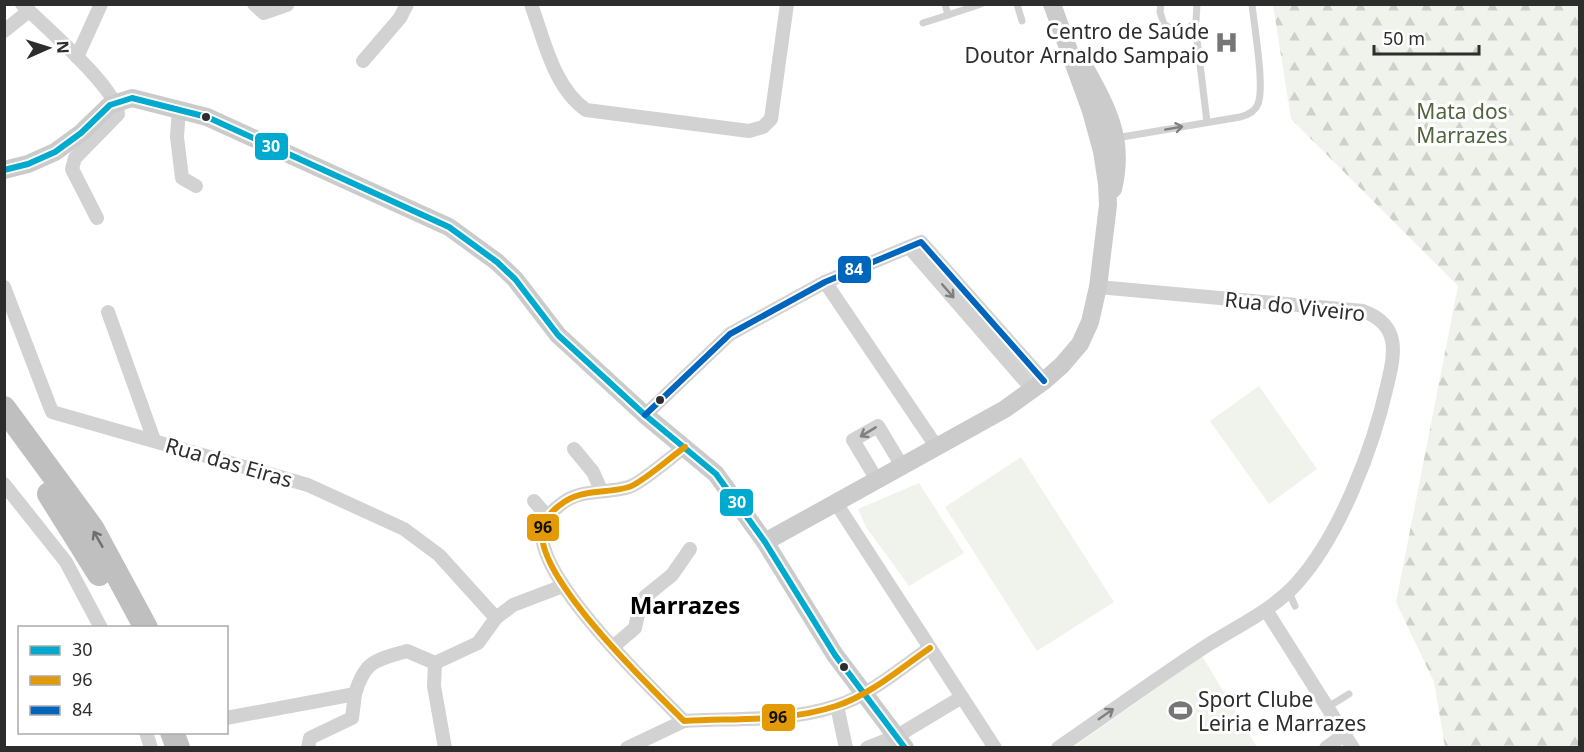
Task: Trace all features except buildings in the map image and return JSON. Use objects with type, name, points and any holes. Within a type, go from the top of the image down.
[{"type":"highway","points":[[4,408],[92,528],[145,626]]},
{"type":"highway","points":[[4,435],[76,534],[128,626]]},
{"type":"main road","points":[[765,542],[1005,409],[1039,386],[1080,344],[1090,322],[1098,287],[1108,205],[1118,168],[1108,138],[1052,4]]},
{"type":"main road","points":[[4,170],[43,158],[66,145],[116,102],[132,98],[179,108],[207,117],[421,213],[466,238],[497,262],[514,279],[558,335],[645,415],[724,482],[765,542],[835,655],[901,742]]},
{"type":"street","points":[[77,57],[100,4]]},
{"type":"street","points":[[254,4],[264,13],[287,6]]},
{"type":"street","points":[[363,61],[400,18],[407,4]]},
{"type":"street","points":[[531,4],[563,87],[573,102],[586,110],[749,131],[763,128],[771,119],[787,4]]},
{"type":"street","points":[[4,31],[26,8],[77,57],[116,102],[118,114],[75,158],[72,164],[72,170],[97,218]]},
{"type":"street","points":[[179,108],[177,137],[182,178],[196,186]]},
{"type":"street","points":[[645,415],[730,334],[825,282],[921,242],[1039,386]]},
{"type":"street","points":[[825,282],[936,446]]},
{"type":"street","name":"Rua das Eiras","points":[[4,287],[52,412],[308,485],[404,529],[439,555],[496,618]]},
{"type":"street","name":"Rua do Viveiro","points":[[1058,747],[1202,648],[1266,610],[1289,592],[1316,557],[1340,515],[1365,461],[1382,408],[1394,357],[1392,338],[1383,321],[1363,311],[1098,287]]},
{"type":"street","points":[[108,312],[154,440]]},
{"type":"street","points":[[877,480],[854,440],[878,426],[902,466]]},
{"type":"street","points":[[684,447],[631,487],[601,490],[572,497],[548,517],[542,534],[544,546],[563,586],[642,680],[684,721]]},
{"type":"street","points":[[574,449],[593,472],[601,490]]},
{"type":"street","points":[[4,484],[66,562],[100,626]]},
{"type":"street","points":[[534,501],[548,517]]},
{"type":"street","points":[[836,503],[995,747]]},
{"type":"street","points":[[614,646],[635,628],[640,604],[646,596],[672,575],[690,549]]},
{"type":"street","points":[[308,747],[310,738],[352,718],[359,679],[374,660],[407,651],[435,663],[478,643],[496,618],[513,605],[563,586]]},
{"type":"street","points":[[1266,610],[1353,747]]},
{"type":"street","points":[[627,747],[684,721],[797,716],[837,706],[864,693],[930,648]]},
{"type":"street","points":[[435,663],[434,686],[446,747]]},
{"type":"street","points":[[228,718],[355,694]]},
{"type":"street","points":[[867,747],[901,742],[962,697]]},
{"type":"street","points":[[837,706],[846,747]]},
{"type":"street","points":[[1326,747],[1345,734]]},
{"type":"lane","points":[[945,4],[948,15]]},
{"type":"lane","points":[[923,23],[981,4]]},
{"type":"lane","points":[[1017,4],[1022,21]]},
{"type":"lane","points":[[1161,4],[1161,18],[1169,28],[1181,31],[1194,23],[1198,15],[1197,4]]},
{"type":"lane","points":[[1108,138],[1247,115],[1258,106],[1259,76],[1252,4]]},
{"type":"lane","points":[[1194,23],[1208,122]]},
{"type":"lane","points":[[1289,592],[1295,606]]},
{"type":"lane","points":[[1329,707],[1349,694]]},
{"type":"green space","name":"Mata dos Marrazes","points":[[1273,5],[1579,5],[1579,747],[1445,747],[1434,682],[1396,602],[1458,286],[1291,119]]},
{"type":"green space","points":[[1259,386],[1317,469],[1269,504],[1210,421]]},
{"type":"green space","points":[[1021,457],[1114,602],[1037,651],[945,507]]},
{"type":"green space","points":[[919,483],[964,553],[909,586],[866,527],[858,509]]},
{"type":"green space","name":"Sport Clube Leiria e Marrazes","points":[[1202,656],[1257,747],[1072,748]]},
{"type":"transit line","name":"30","points":[[4,170],[28,164],[55,152],[81,133],[110,105],[132,98],[207,117],[449,227],[497,262],[515,279],[558,335],[645,415],[716,474],[765,542],[835,655],[905,748]]},
{"type":"transit line","name":"84","points":[[645,415],[730,334],[825,282],[921,242],[1044,381]]},
{"type":"transit line","name":"96","points":[[685,447],[635,485],[576,496],[568,500],[550,514],[543,526],[542,535],[547,556],[578,606],[624,660],[684,721],[780,717],[836,706],[873,688],[930,648]]},
{"type":"place","name":"Centro de Saúde Doutor Arnaldo Sampaio","points":[[1227,43]]},
{"type":"place","name":"Sport Clube Leiria e Marrazes","points":[[1180,711]]},
{"type":"district","name":"Marrazes","points":[[685,604]]}]
